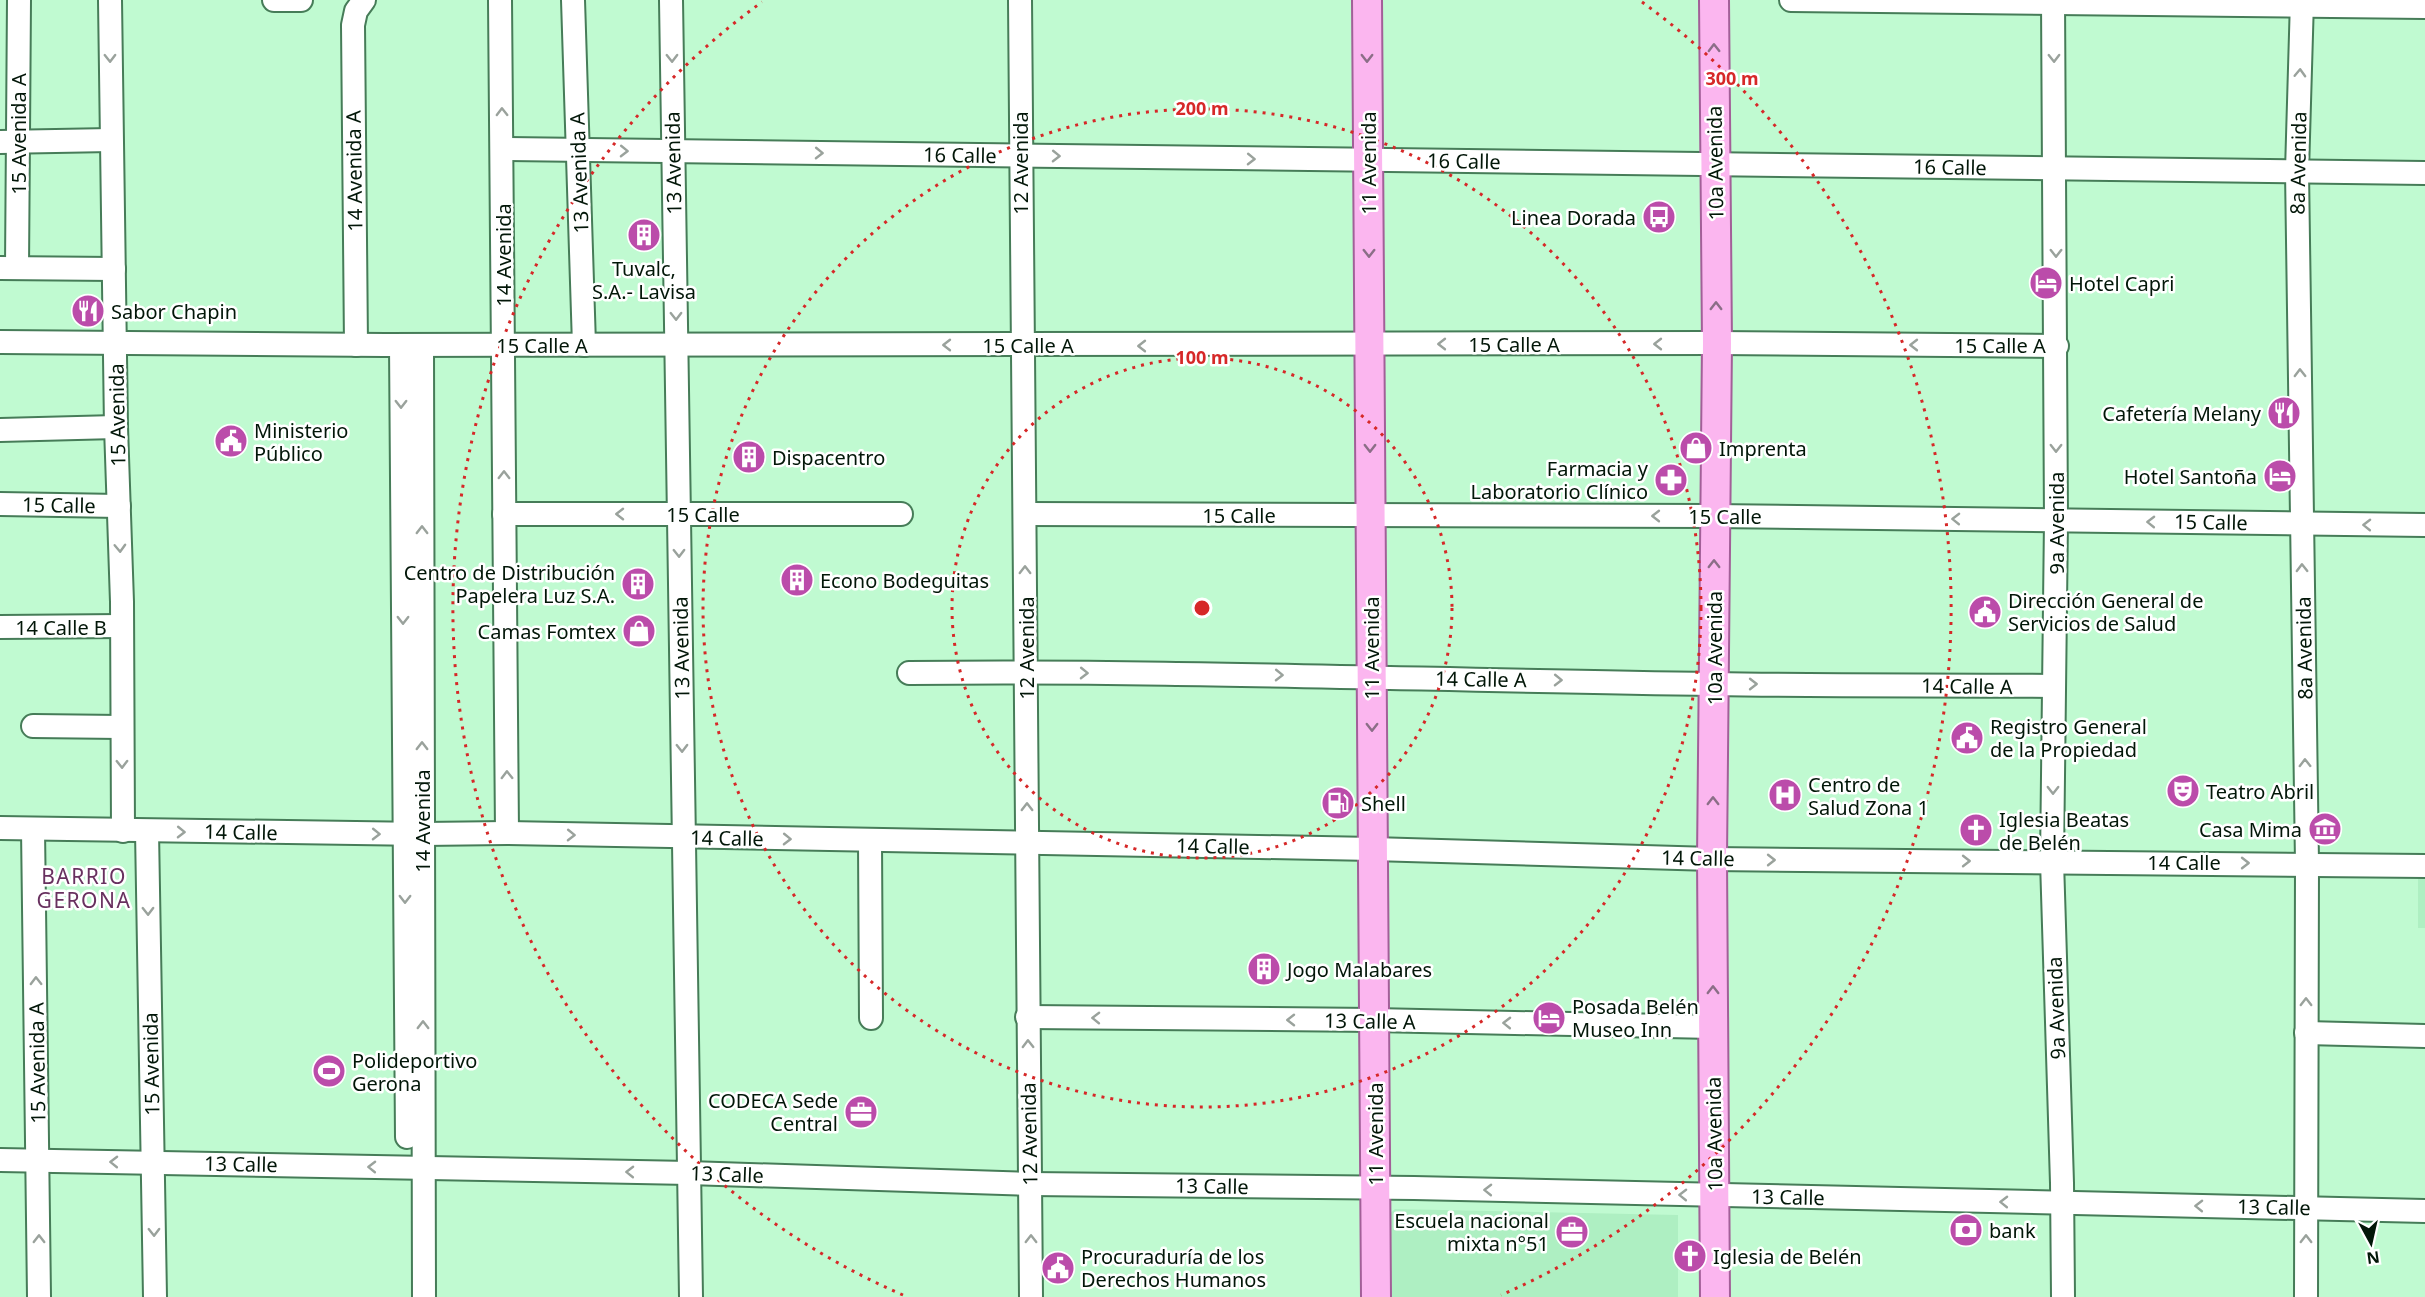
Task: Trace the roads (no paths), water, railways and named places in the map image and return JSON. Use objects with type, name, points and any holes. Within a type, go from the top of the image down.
[{"type":"main road","name":"11 Avenida","points":[[1367,0],[1376,1297]]},
{"type":"main road","name":"10a Avenida","points":[[1714,0],[1717,344],[1713,516],[1712,859],[1715,1297]]},
{"type":"street","name":"15 Avenida A","points":[[9,268],[9,142],[19,0]]},
{"type":"street","name":"15 Avenida","points":[[110,0],[116,427],[122,627],[123,831]]},
{"type":"street","points":[[274,0],[301,0]]},
{"type":"street","name":"14 Avenida A","points":[[356,345],[353,25],[356,11],[364,0]]},
{"type":"street","name":"14 Avenida","points":[[500,0],[507,833]]},
{"type":"street","name":"13 Avenida A","points":[[573,0],[584,345]]},
{"type":"street","name":"13 Avenida","points":[[671,0],[691,1297]]},
{"type":"street","name":"12 Avenida","points":[[1020,0],[1031,1297]]},
{"type":"street","points":[[1791,0],[2302,3],[2425,7]]},
{"type":"street","name":"9a Avenida","points":[[2054,2],[2056,520],[2052,861],[2063,1297]]},
{"type":"street","name":"8a Avenida","points":[[2302,3],[2297,171],[2307,863],[2306,1297]]},
{"type":"street","points":[[9,142],[111,140]]},
{"type":"street","name":"16 Calle","points":[[502,149],[2425,173]]},
{"type":"street","points":[[9,268],[114,269]]},
{"type":"street","name":"15 Calle A","points":[[0,342],[356,345],[1717,344],[2056,346]]},
{"type":"street","name":"14 Avenida","points":[[408,1297],[415,1168],[411,345]]},
{"type":"street","points":[[0,430],[116,427]]},
{"type":"street","name":"15 Calle","points":[[0,504],[119,506]]},
{"type":"street","name":"15 Calle","points":[[504,514],[901,514]]},
{"type":"street","name":"15 Calle","points":[[1025,514],[1713,516],[2425,525]]},
{"type":"street","name":"14 Calle B","points":[[0,627],[122,627]]},
{"type":"street","name":"14 Calle A","points":[[909,674],[1026,672],[1372,676],[1714,684],[2054,686]]},
{"type":"street","points":[[33,726],[121,727]]},
{"type":"street","name":"14 Calle","points":[[0,828],[414,834],[507,833],[1373,849],[1712,859],[2307,863],[2425,866]]},
{"type":"street","name":"15 Avenida A","points":[[33,829],[39,1297]]},
{"type":"street","name":"15 Avenida","points":[[147,831],[155,1297]]},
{"type":"street","points":[[870,841],[871,1018]]},
{"type":"street","name":"13 Calle A","points":[[1027,1017],[1374,1020],[1713,1027]]},
{"type":"street","points":[[2306,1033],[2425,1036]]},
{"type":"street","name":"13 Calle","points":[[0,1160],[689,1173],[1030,1184],[1375,1188],[2425,1211]]},
{"type":"street","name":"14 Avenida","points":[[415,1168],[424,1297]]},
{"type":"place","name":"Linea Dorada","points":[[1659,217]]},
{"type":"place","name":"Tuvalc, S.A.- Lavisa","points":[[644,235]]},
{"type":"place","name":"Hotel Capri","points":[[2046,283]]},
{"type":"place","name":"Sabor Chapin","points":[[88,311]]},
{"type":"place","name":"Cafetería Melany","points":[[2284,413]]},
{"type":"place","name":"Ministerio Público","points":[[231,441]]},
{"type":"place","name":"Imprenta","points":[[1696,448]]},
{"type":"place","name":"Dispacentro","points":[[749,457]]},
{"type":"place","name":"Hotel Santoña","points":[[2280,476]]},
{"type":"place","name":"Farmacia y Laboratorio Clínico","points":[[1671,480]]},
{"type":"place","name":"Econo Bodeguitas","points":[[797,580]]},
{"type":"place","name":"Centro de Distribución Papelera Luz S.A.","points":[[638,584]]},
{"type":"place","name":"Dirección General de Servicios de Salud","points":[[1985,612]]},
{"type":"place","name":"Camas Fomtex","points":[[639,631]]},
{"type":"place","name":"Registro General de la Propiedad","points":[[1967,738]]},
{"type":"place","name":"Teatro Abril","points":[[2183,791]]},
{"type":"place","name":"Centro de Salud Zona 1","points":[[1785,795]]},
{"type":"place","name":"Shell","points":[[1338,803]]},
{"type":"place","name":"Casa Mima","points":[[2325,829]]},
{"type":"place","name":"Iglesia Beatas de Belén","points":[[1976,830]]},
{"type":"place","name":"Jogo Malabares","points":[[1264,969]]},
{"type":"place","name":"Posada Belén Museo Inn","points":[[1549,1018]]},
{"type":"place","name":"Polideportivo Gerona","points":[[329,1071]]},
{"type":"place","name":"CODECA Sede Central","points":[[861,1112]]},
{"type":"place","name":"bank","points":[[1966,1230]]},
{"type":"place","name":"Escuela nacional mixta n°51","points":[[1572,1232]]},
{"type":"place","name":"Iglesia de Belén","points":[[1690,1256]]},
{"type":"place","name":"Procuraduría de los Derechos Humanos","points":[[1058,1268]]},
{"type":"district","name":"BARRIO GERONA","points":[[84,888]]}]
